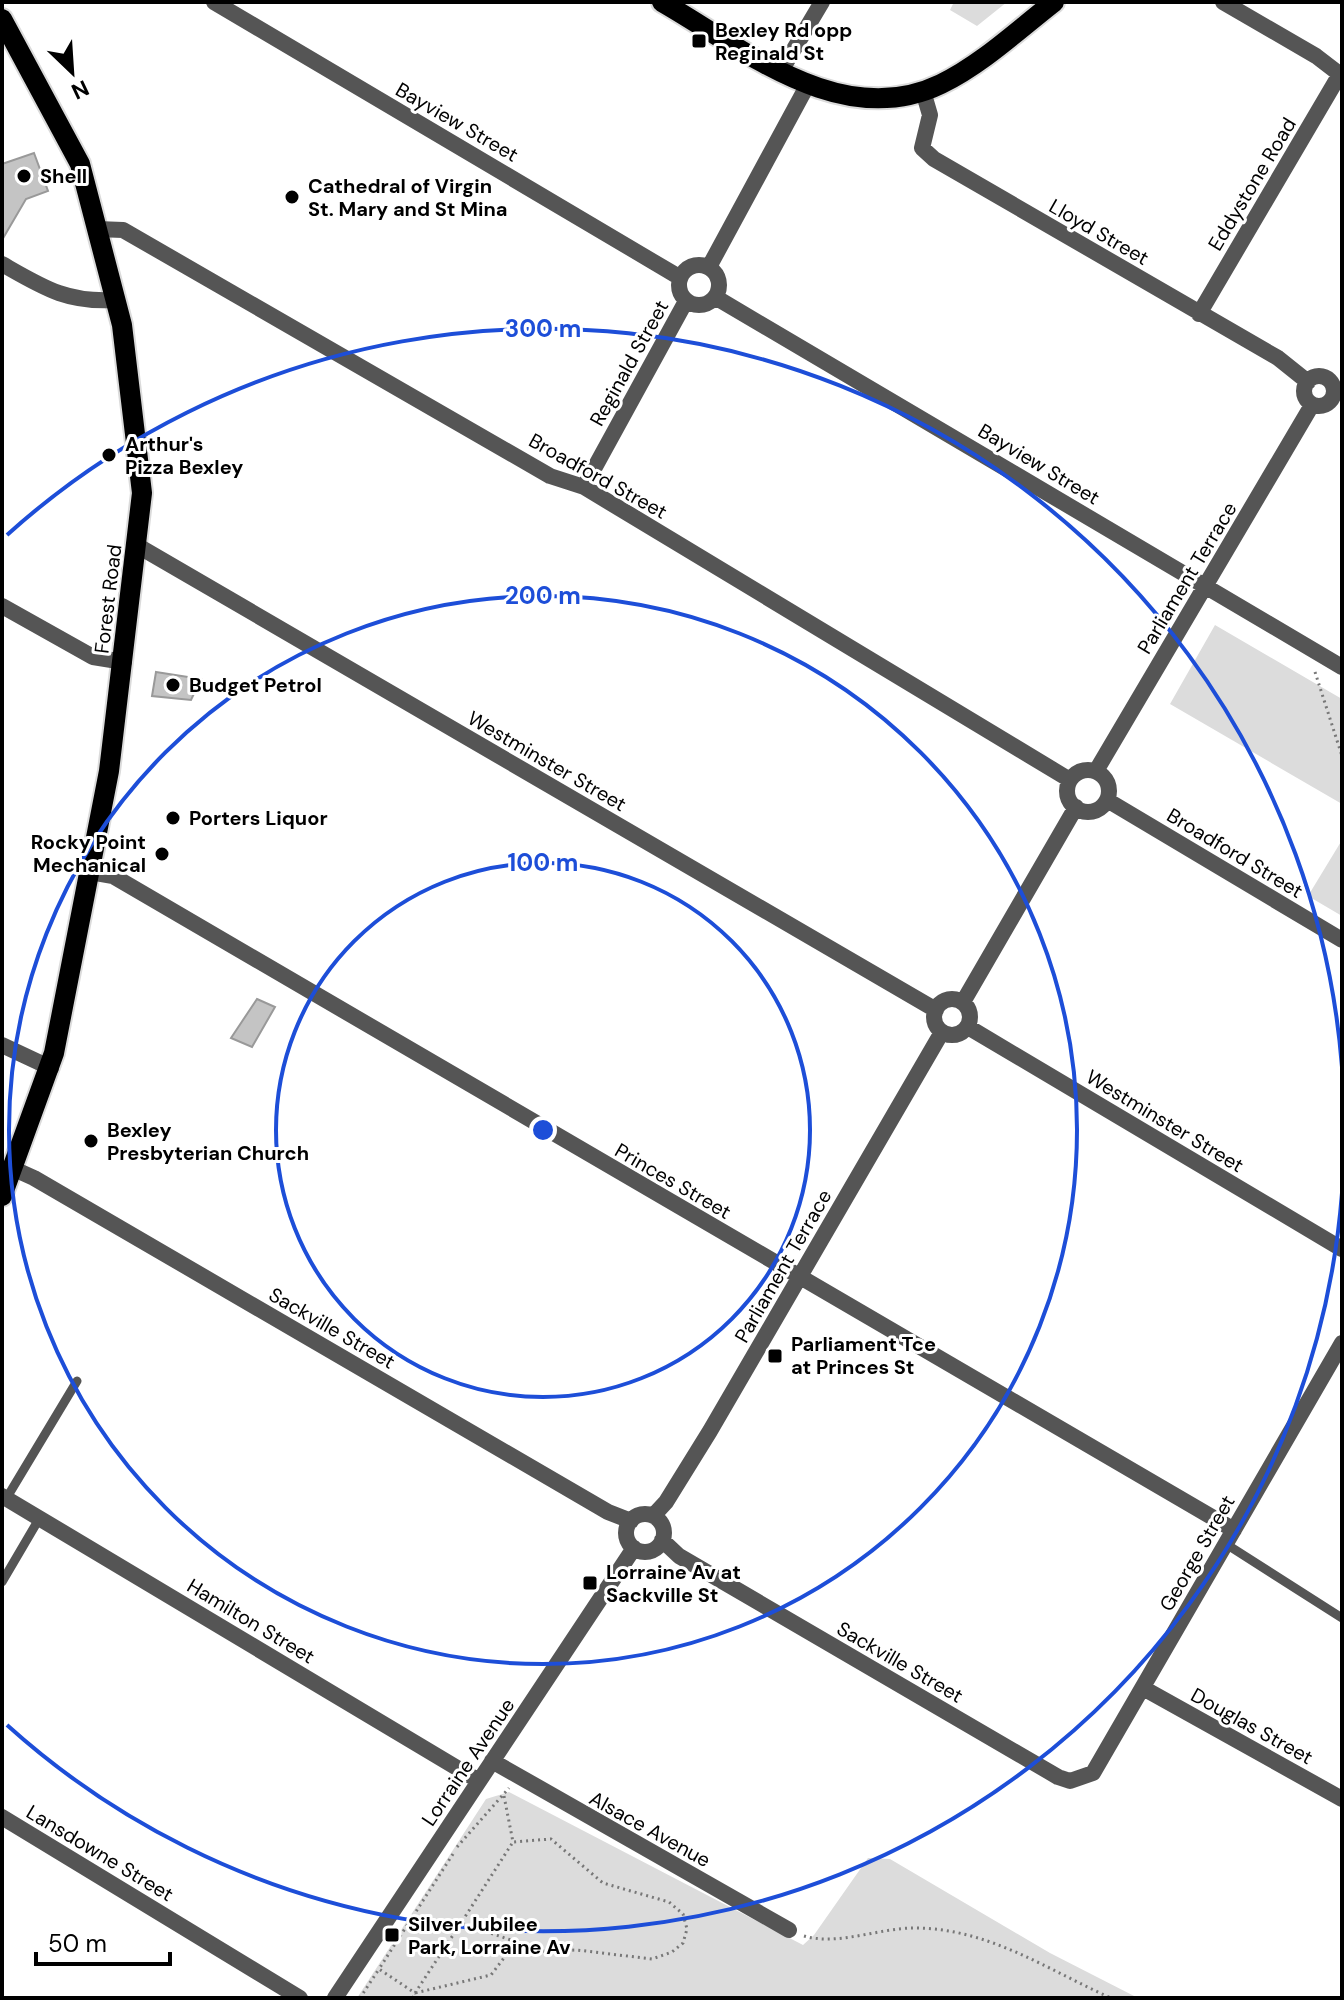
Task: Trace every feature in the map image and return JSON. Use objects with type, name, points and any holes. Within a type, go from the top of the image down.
[{"type":"main road","points":[[662,2],[807,86],[878,98],[923,91],[956,76],[1054,2]]},
{"type":"main road","name":"Forest Road","points":[[2,19],[74,149],[116,300],[141,475],[138,546],[124,662],[90,872],[51,1068],[2,1196]]},
{"type":"street","name":"Bayview Street","points":[[214,2],[679,277]]},
{"type":"street","points":[[781,71],[822,2]]},
{"type":"street","points":[[1223,2],[1316,56],[1341,75]]},
{"type":"street","name":"Eddystone Road","points":[[1199,314],[1341,75]]},
{"type":"street","points":[[709,267],[807,86]]},
{"type":"street","name":"Lloyd Street","points":[[923,91],[930,115],[922,148],[934,159],[1278,358],[1308,382]]},
{"type":"street","name":"Broadford Street","points":[[97,229],[123,230],[550,476],[584,487],[1070,780]]},
{"type":"street","points":[[2,264],[50,291],[74,300],[116,300]]},
{"type":"street","points":[[691,266],[709,267],[718,278],[715,297],[702,305],[686,301],[680,293],[679,277],[691,266]]},
{"type":"street","name":"Bayview Street","points":[[715,297],[1342,667]]},
{"type":"street","name":"Reginald Street","points":[[584,487],[686,301]]},
{"type":"street","points":[[1324,377],[1333,385],[1338,398],[1325,405],[1312,405],[1305,394],[1308,382],[1324,377]]},
{"type":"street","name":"Parliament Terrace","points":[[1096,771],[1312,405]]},
{"type":"street","name":"Westminster Street","points":[[138,546],[936,1010]]},
{"type":"street","points":[[2,606],[93,657],[124,662]]},
{"type":"street","points":[[1096,771],[1108,784],[1107,800],[1094,811],[1076,807],[1068,796],[1070,780],[1079,772],[1096,771]]},
{"type":"street","name":"Broadford Street","points":[[1107,800],[1342,940]]},
{"type":"street","points":[[963,1002],[1076,807]]},
{"type":"street","name":"Princes Street","points":[[90,872],[113,876],[800,1279],[1230,1537]]},
{"type":"street","points":[[945,1000],[963,1002],[971,1016],[968,1027],[956,1035],[942,1032],[935,1023],[936,1010],[945,1000]]},
{"type":"street","name":"Westminster Street","points":[[968,1027],[1342,1249]]},
{"type":"street","name":"Parliament Terrace","points":[[653,1516],[666,1502],[703,1443],[942,1032]]},
{"type":"street","points":[[2,1045],[51,1068]]},
{"type":"street","name":"Sackville Street","points":[[14,1169],[608,1512],[631,1521]]},
{"type":"street","name":"George Street","points":[[1082,1779],[1093,1773],[1342,1343]]},
{"type":"street","name":"Hamilton Street","points":[[4,1497],[479,1781]]},
{"type":"street","points":[[641,1515],[653,1516],[661,1524],[662,1540],[650,1551],[634,1548],[626,1532],[631,1521],[641,1515]]},
{"type":"street","name":"Sackville Street","points":[[662,1540],[679,1556],[1058,1777],[1070,1781],[1082,1779]]},
{"type":"street","name":"Lorraine Avenue","points":[[335,1998],[634,1548]]},
{"type":"street","name":"Douglas Street","points":[[1143,1688],[1342,1799]]},
{"type":"street","name":"Alsace Avenue","points":[[492,1761],[789,1930]]},
{"type":"street","name":"Lansdowne Street","points":[[2,1817],[300,1998]]},
{"type":"lane","points":[[4,1497],[77,1381]]},
{"type":"lane","points":[[2,1582],[39,1519]]},
{"type":"lane","points":[[1230,1537],[1342,1618]]},
{"type":"path","points":[[1318,652],[1313,664],[1342,756]]},
{"type":"path","points":[[413,1998],[513,1842],[504,1796],[509,1788]]},
{"type":"path","points":[[360,1998],[457,1847],[498,1797],[504,1796]]},
{"type":"path","points":[[461,1923],[543,1951],[577,1950],[652,1959],[672,1952],[683,1943],[687,1929],[683,1914],[669,1902],[603,1883],[551,1839],[513,1842]]},
{"type":"path","points":[[789,1930],[813,1939],[914,1928],[975,1935],[1111,1998]]},
{"type":"path","points":[[379,1969],[415,1993],[491,1975],[516,1942]]},
{"type":"shaded area","points":[[954,2],[1007,2],[977,26],[950,10]]},
{"type":"shaded area","points":[[1215,625],[1342,699],[1342,804],[1170,704]]},
{"type":"shaded area","points":[[1342,840],[1342,916],[1308,896]]},
{"type":"shaded area","points":[[509,1792],[803,1945],[814,1935],[868,1858],[890,1859],[1050,1953],[1138,1998],[357,1998],[486,1799]]},
{"type":"building","points":[[34,153],[48,191],[26,199],[2,240],[2,164]]},
{"type":"building","points":[[156,672],[201,679],[191,700],[152,696]]},
{"type":"building","points":[[257,999],[275,1007],[252,1047],[231,1038]]},
{"type":"place","name":"Bexley Rd opp Reginald St","points":[[699,41]]},
{"type":"place","name":"Shell","points":[[24,176]]},
{"type":"place","name":"Cathedral of Virgin St. Mary and St Mina","points":[[292,197]]},
{"type":"place","name":"Arthur's Pizza Bexley","points":[[109,455]]},
{"type":"place","name":"Budget Petrol","points":[[173,685]]},
{"type":"place","name":"Porters Liquor","points":[[173,818]]},
{"type":"place","name":"Rocky Point Mechanical","points":[[162,854]]},
{"type":"place","name":"Bexley Presbyterian Church","points":[[91,1141]]},
{"type":"place","name":"Parliament Tce at Princes St","points":[[775,1356]]},
{"type":"place","name":"Lorraine Av at Sackville St","points":[[590,1583]]},
{"type":"place","name":"Silver Jubilee Park, Lorraine Av","points":[[392,1935]]}]
